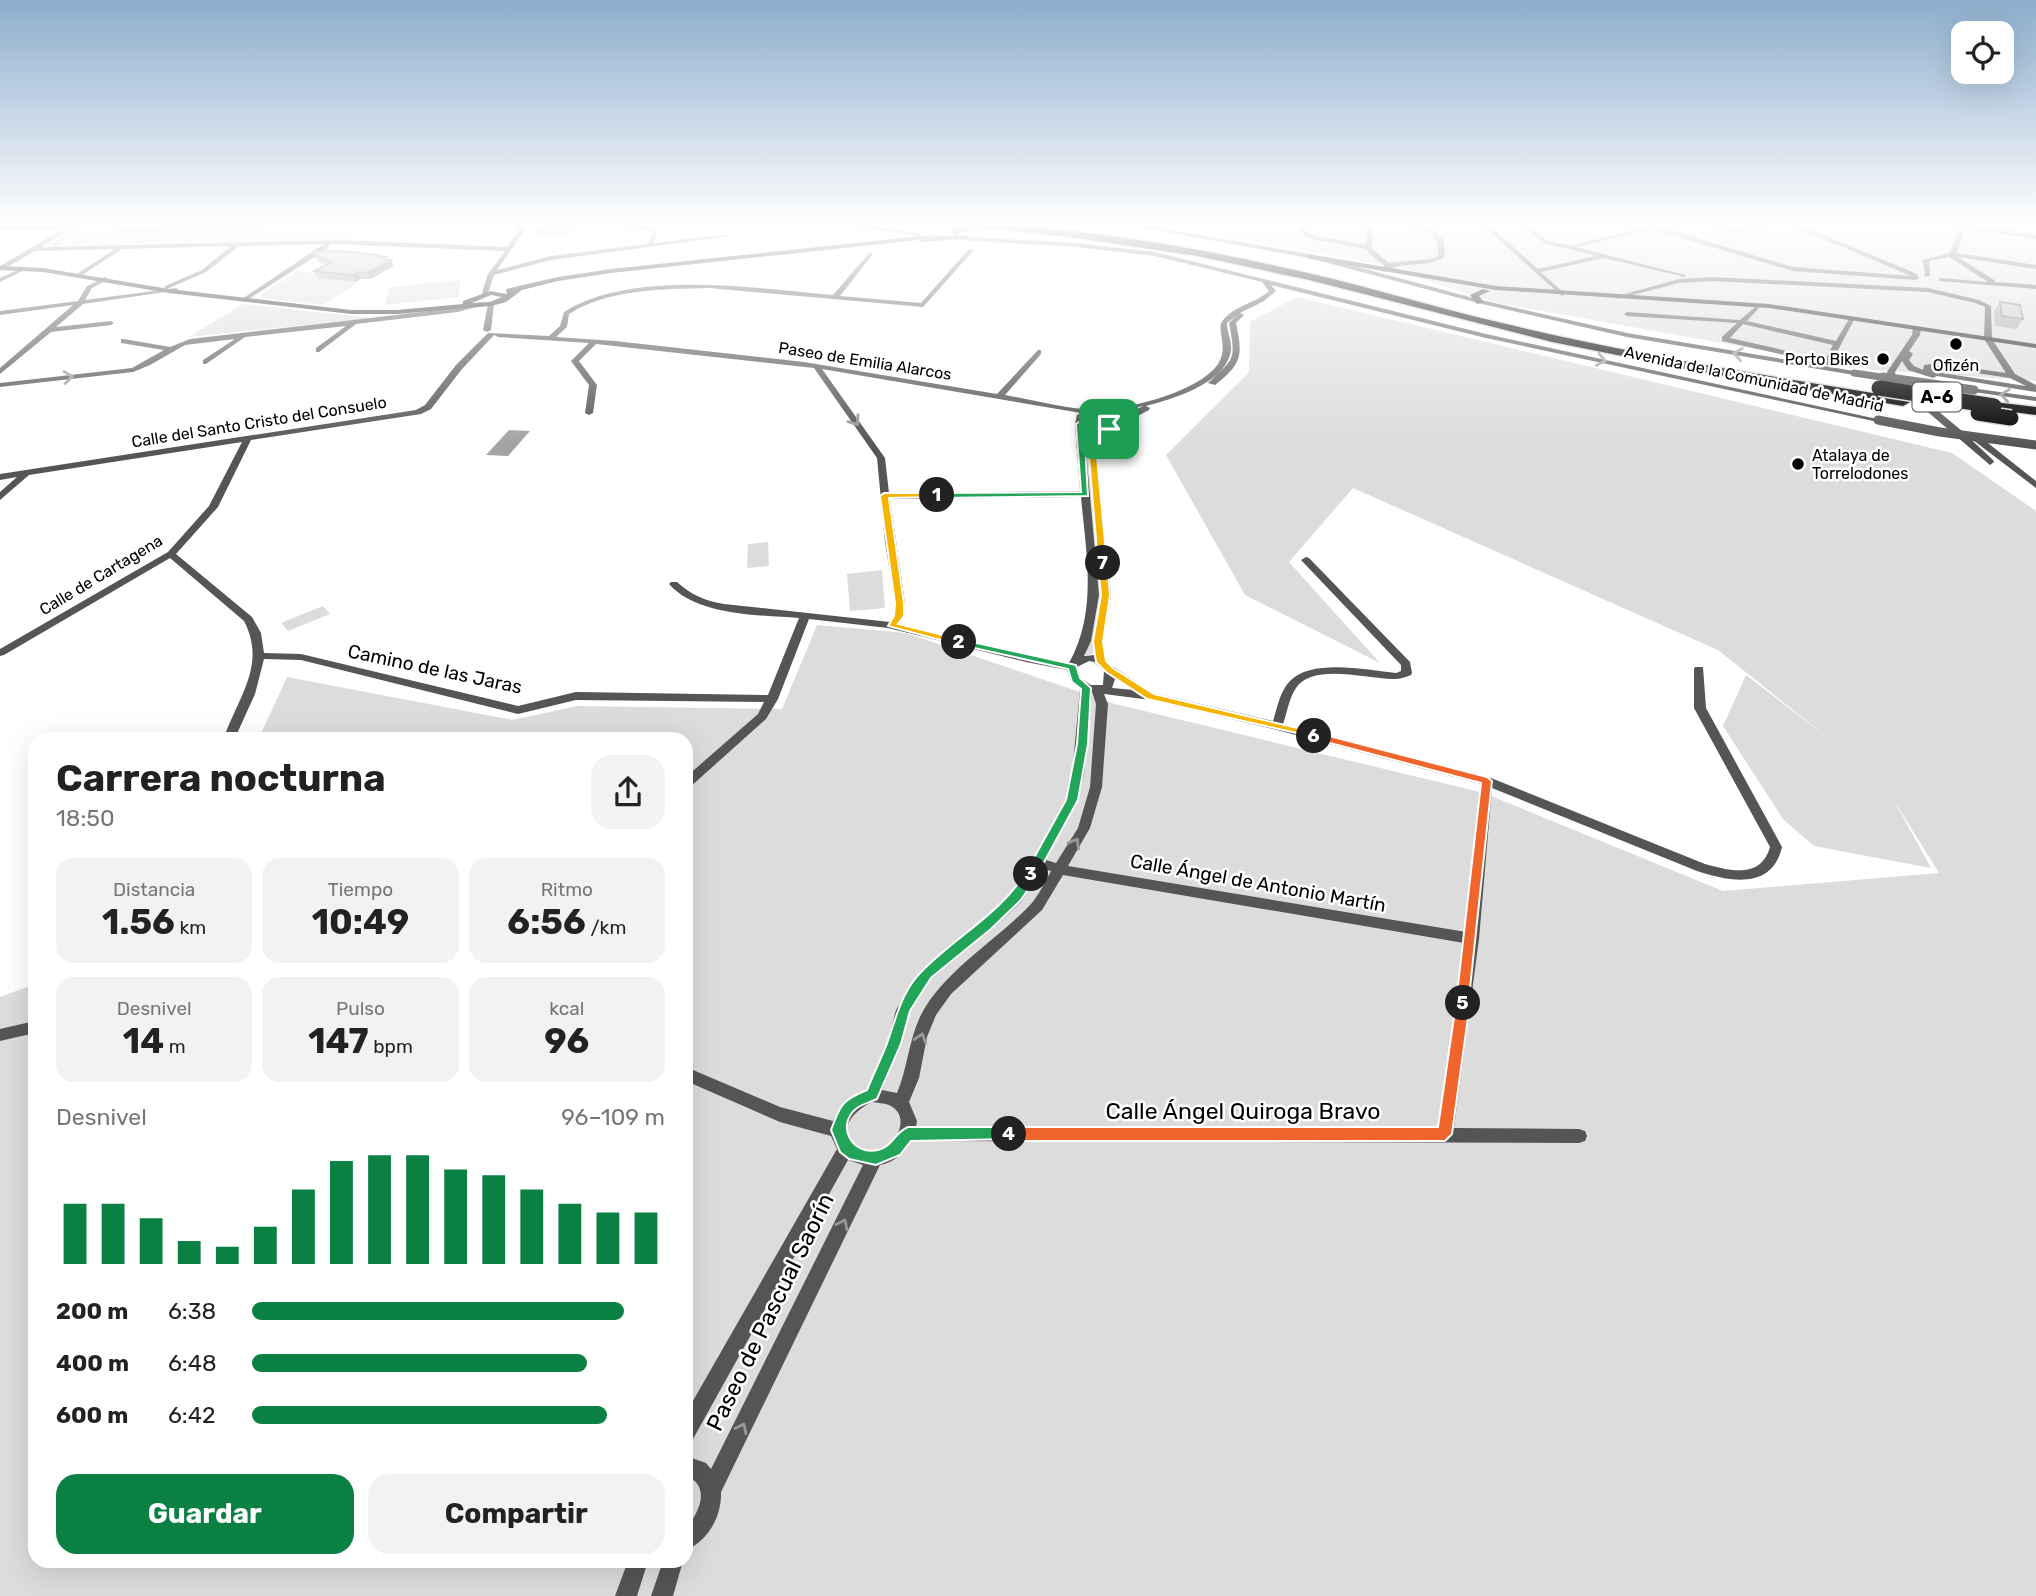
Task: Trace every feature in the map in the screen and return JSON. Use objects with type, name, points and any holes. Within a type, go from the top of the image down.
[{"type":"highway","points":[[1351,297],[1534,345]]},
{"type":"highway","name":"A-6","points":[[1388,297],[1502,327],[1613,351],[1903,402],[2036,421]]},
{"type":"highway","name":"A-6","points":[[1431,297],[1619,342],[1879,388],[2036,411]]},
{"type":"main road","points":[[226,297],[377,313],[491,304],[500,297]]},
{"type":"main road","points":[[477,303],[481,297]]},
{"type":"main road","points":[[1476,297],[1480,302]]},
{"type":"main road","points":[[1589,297],[1756,308],[1918,329]]},
{"type":"main road","points":[[1625,297],[1769,306],[2036,347]]},
{"type":"street","points":[[0,372],[83,297]]},
{"type":"street","points":[[0,313],[115,297]]},
{"type":"street","points":[[244,300],[248,297]]},
{"type":"street","points":[[551,338],[563,327],[566,313],[580,304],[614,297]]},
{"type":"street","points":[[841,297],[923,304],[929,297]]},
{"type":"street","points":[[1209,381],[1227,354],[1224,322],[1231,314],[1266,297]]},
{"type":"street","points":[[1113,427],[1146,408],[1196,389],[1227,373],[1235,360],[1237,346],[1232,328],[1235,319],[1273,297]]},
{"type":"street","name":"Avenida de la Comunidad de Madrid","points":[[1334,297],[1534,345],[1878,420],[2036,445]]},
{"type":"street","name":"Avenida de la Comunidad de Madrid","points":[[1463,297],[1628,335],[1854,373],[2036,399]]},
{"type":"street","points":[[1961,297],[1988,306],[1989,340],[2012,376]]},
{"type":"street","points":[[0,385],[133,370],[190,341],[461,310],[477,303]]},
{"type":"street","name":"Calle del Santo Cristo del Consuelo","points":[[0,477],[424,410],[459,367],[497,331],[490,319],[491,304]]},
{"type":"street","points":[[1725,339],[1756,308]]},
{"type":"street","points":[[1627,314],[1741,322],[1839,344]]},
{"type":"street","points":[[490,319],[497,331]]},
{"type":"street","points":[[1725,339],[1827,363],[1851,320]]},
{"type":"street","points":[[48,330],[111,323]]},
{"type":"street","points":[[319,350],[353,324]]},
{"type":"street","points":[[1918,329],[1890,375],[1990,461]]},
{"type":"street","name":"Paseo de Emilia Alarcos","points":[[497,331],[528,337],[816,366],[1096,412]]},
{"type":"street","points":[[206,362],[245,335]]},
{"type":"street","points":[[124,341],[171,349]]},
{"type":"street","points":[[589,413],[593,385],[575,361],[594,342]]},
{"type":"street","points":[[1905,351],[1909,354],[1905,360],[1916,370],[1935,377],[1957,378]]},
{"type":"street","points":[[999,397],[1038,352]]},
{"type":"street","points":[[0,356],[20,354]]},
{"type":"street","points":[[1937,365],[2012,376],[2036,389],[1957,378],[1932,373],[1926,369],[1927,366],[1937,365]]},
{"type":"street","points":[[816,366],[881,458],[900,603],[899,616],[892,626]]},
{"type":"street","points":[[1895,368],[1910,385],[2036,485]]},
{"type":"street","points":[[826,379],[830,374],[846,371]]},
{"type":"street","points":[[1196,389],[1138,406],[1096,412],[1079,421],[1094,595],[1086,641],[1073,665],[1076,680],[1095,689],[1151,696],[1487,781],[1702,868],[1724,874],[1747,874],[1765,870],[1775,860],[1776,847],[1700,708],[1699,669]]},
{"type":"street","name":"Paseo de Emilia Alarcos","points":[[1049,406],[1079,421],[1088,429],[1113,427]]},
{"type":"street","points":[[1095,689],[1107,687],[1110,682],[1098,642],[1106,595],[1093,457],[1113,427],[1115,416],[1096,412]]},
{"type":"street","name":"Calle de Cartagena","points":[[0,653],[171,554],[213,507],[248,439]]},
{"type":"street","points":[[0,497],[26,473]]},
{"type":"street","points":[[884,496],[1085,494]]},
{"type":"street","points":[[171,554],[248,618],[255,629],[259,668],[232,732]]},
{"type":"street","points":[[1277,726],[1293,684],[1303,676],[1319,671],[1396,676],[1407,673],[1406,664],[1306,560]]},
{"type":"street","points":[[674,584],[682,594],[699,601],[805,617],[892,626],[1043,663],[1073,665],[1088,658],[1151,696]]},
{"type":"street","points":[[693,778],[762,716],[772,699],[805,617]]},
{"type":"street","name":"Camino de las Jaras","points":[[258,656],[302,657],[518,710],[576,696],[772,699]]},
{"type":"street","points":[[872,1095],[894,1044],[904,1010],[926,975],[1017,897],[1039,863],[1072,800],[1095,689]]},
{"type":"street","points":[[901,1103],[911,1079],[920,1037],[930,1012],[946,990],[1037,906],[1084,828],[1096,787],[1102,704],[1095,689]]},
{"type":"street","points":[[1445,1134],[1472,939],[1487,781]]},
{"type":"street","name":"Calle Ángel de Antonio Martín","points":[[1039,863],[1059,869],[1472,939]]},
{"type":"street","points":[[0,1035],[28,1029]]},
{"type":"street","points":[[693,1077],[772,1113],[809,1125],[839,1130]]},
{"type":"street","points":[[872,1095],[883,1095],[901,1103],[909,1118],[908,1134],[895,1150],[876,1158],[854,1154],[846,1147],[839,1130],[845,1111],[852,1103],[872,1095]]},
{"type":"street","name":"Calle Ángel Quiroga Bravo","points":[[908,1134],[1580,1136]]},
{"type":"street","name":"Paseo de Pascual Saorín","points":[[693,1420],[846,1147]]},
{"type":"street","name":"Paseo de Pascual Saorín","points":[[693,1534],[708,1515],[712,1489],[876,1158]]},
{"type":"street","points":[[693,1468],[701,1471],[712,1489]]},
{"type":"street","points":[[626,1596],[636,1568]]},
{"type":"street","points":[[662,1596],[671,1568]]},
{"type":"shaded area","points":[[261,297],[334,297],[322,305]]},
{"type":"shaded area","points":[[387,297],[455,297],[385,305]]},
{"type":"shaded area","points":[[1299,297],[1952,453],[2036,511],[2036,1596],[0,1596],[0,997],[28,987],[28,1568],[693,1568],[693,732],[262,732],[287,677],[512,720],[577,706],[782,709],[817,625],[906,633],[1115,704],[1484,793],[1723,891],[1939,873],[1893,799],[1931,868],[1814,846],[1783,819],[1723,726],[1746,675],[1832,741],[1718,650],[1353,488],[1289,562],[1380,663],[1245,595],[1166,455],[1249,372],[1250,322]]},
{"type":"shaded area","points":[[1478,297],[2036,297],[2036,381],[1875,370]]},
{"type":"shaded area","points":[[243,304],[373,318],[189,337]]},
{"type":"shaded area","points":[[509,430],[530,431],[508,456],[486,455]]},
{"type":"shaded area","points":[[1083,430],[1104,432],[1090,456],[1102,595],[1093,654],[1086,655],[1084,653],[1097,596]]},
{"type":"shaded area","points":[[768,542],[769,566],[747,568],[748,544]]},
{"type":"shaded area","points":[[882,570],[885,608],[850,611],[847,574]]},
{"type":"shaded area","points":[[323,606],[330,614],[288,631],[281,623]]},
{"type":"building","points":[[2000,302],[2020,305],[2023,319],[2002,316]]},
{"type":"place","name":"Ofizén","points":[[1956,344]]},
{"type":"place","name":"Porto Bikes","points":[[1883,359]]},
{"type":"place","name":"Atalaya de Torrelodones","points":[[1798,464]]},
{"type":"route","points":[[1079,424],[1088,429],[1109,429],[1096,449],[1093,466],[1106,595],[1098,642],[1101,662],[1109,670],[1151,696],[1487,781],[1472,939],[1445,1134],[908,1134],[895,1150],[876,1158],[854,1154],[841,1139],[839,1130],[845,1111],[852,1103],[872,1095],[894,1044],[904,1010],[926,975],[1017,897],[1059,829],[1072,800],[1084,722],[1086,688],[1072,674],[1072,667],[1043,663],[892,626],[899,616],[900,603],[884,496],[1085,494],[1079,424]]}]
